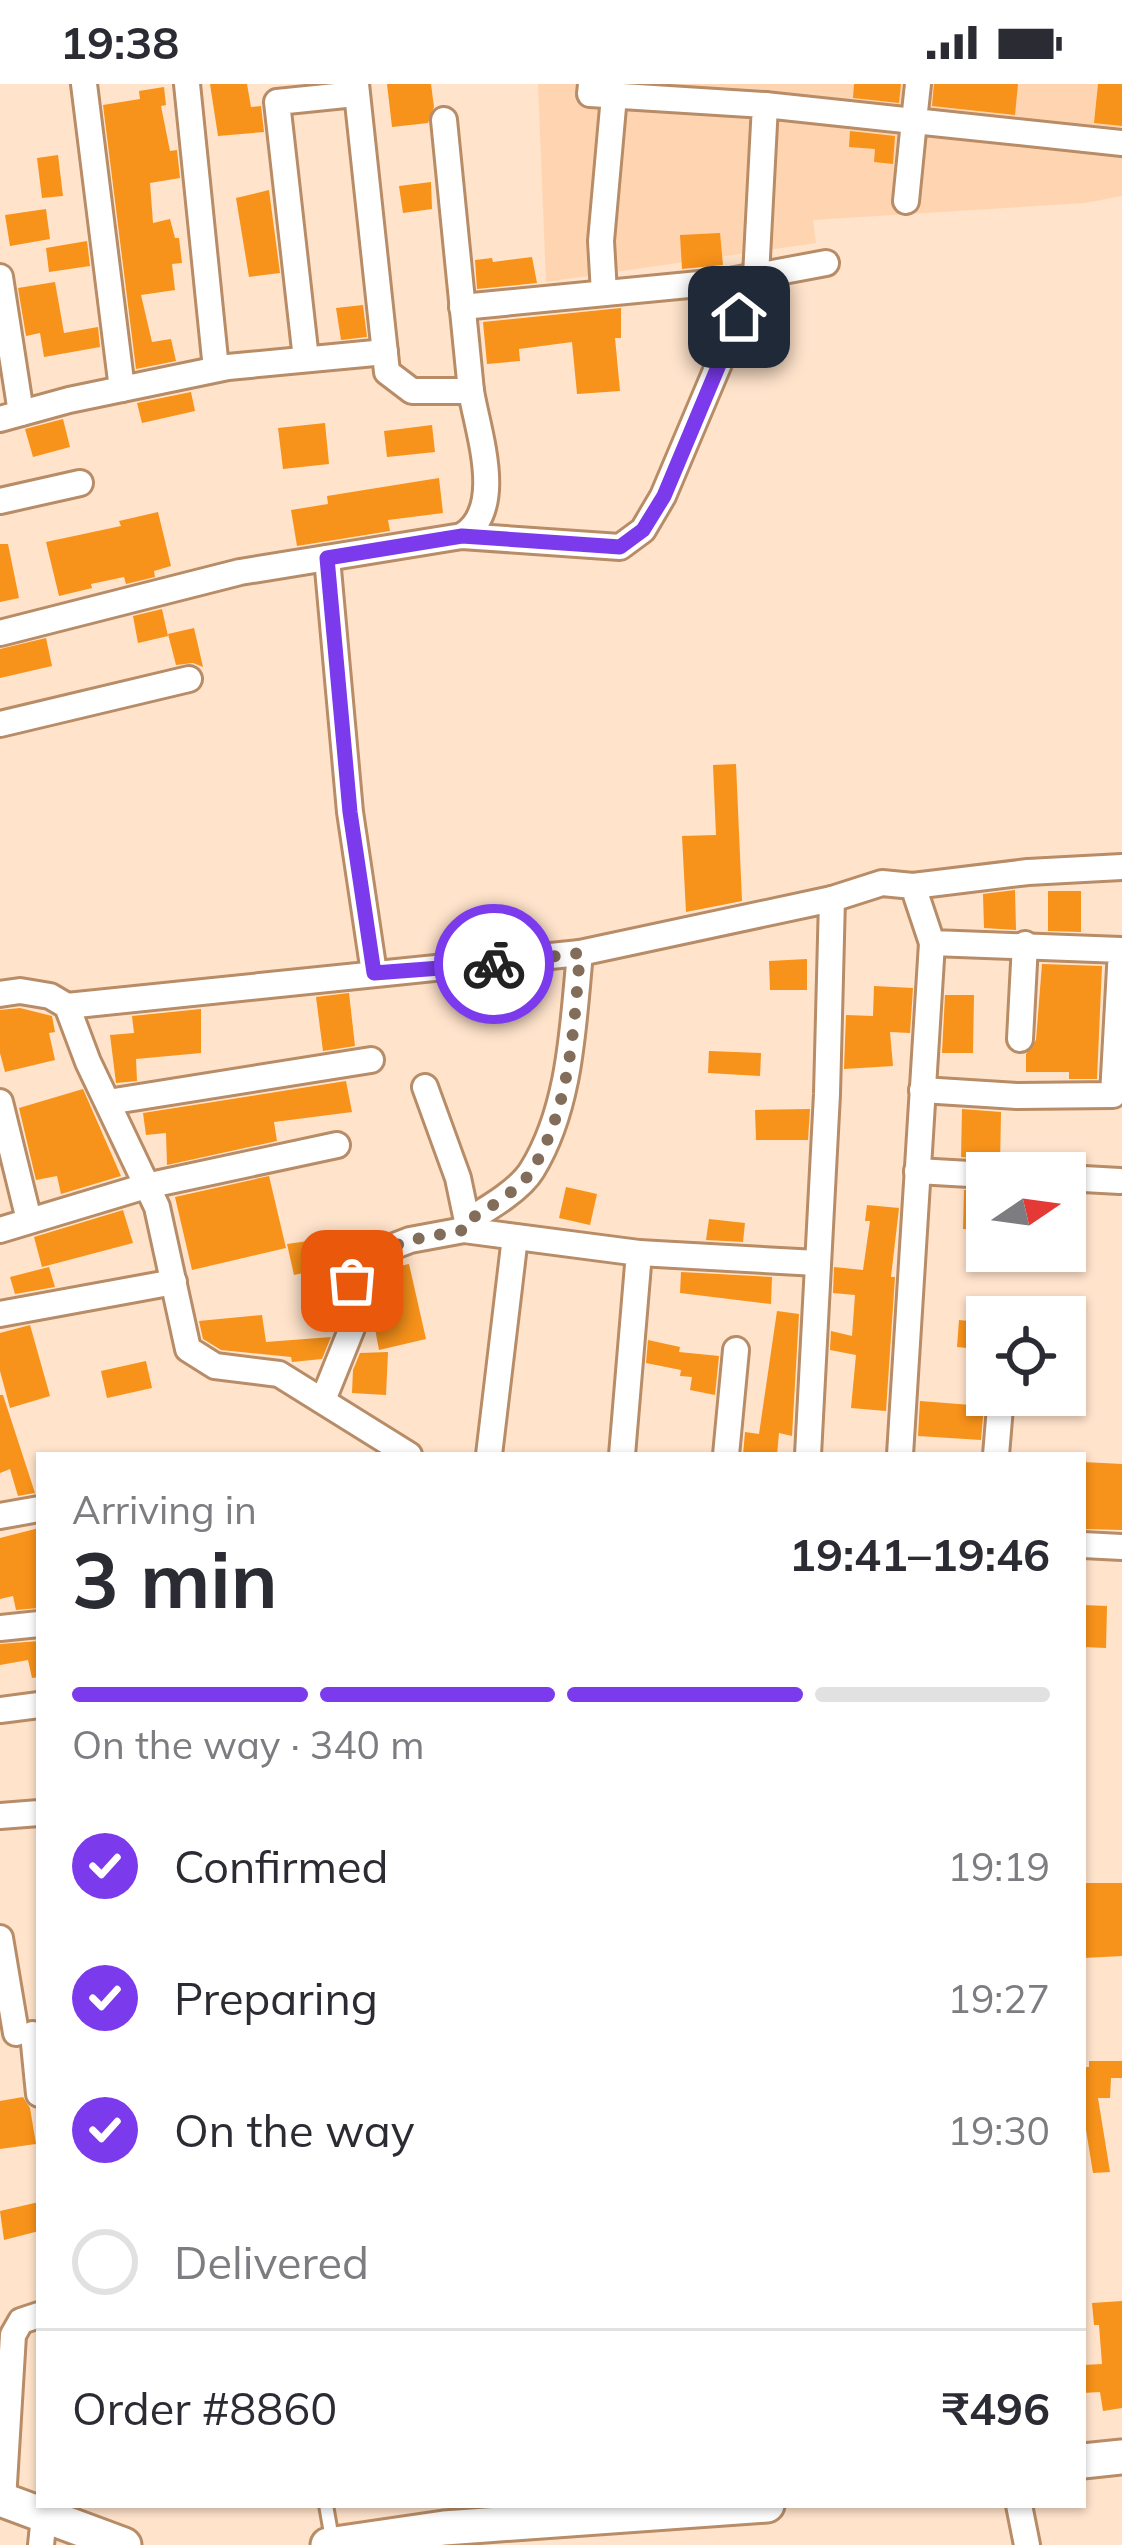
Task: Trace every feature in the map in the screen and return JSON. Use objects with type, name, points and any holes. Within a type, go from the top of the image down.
[{"type":"main road","points":[[1086,2461],[1122,2457]]},
{"type":"main road","points":[[1,2499],[43,2530],[124,2545]]},
{"type":"main road","points":[[331,2545],[444,2528],[592,2532],[747,2508]]},
{"type":"street","points":[[84,84],[122,389]]},
{"type":"street","points":[[187,84],[216,369]]},
{"type":"street","points":[[906,201],[918,84]]},
{"type":"street","points":[[306,359],[277,102],[356,89],[387,372],[412,391],[471,391]]},
{"type":"street","points":[[604,293],[602,90],[1122,143]]},
{"type":"street","points":[[0,633],[240,572],[462,536],[620,547],[643,530],[664,496],[755,276],[765,105]]},
{"type":"street","points":[[444,121],[471,391],[485,477],[485,510],[477,527],[462,536]]},
{"type":"street","points":[[462,307],[755,276],[826,263]]},
{"type":"street","points":[[0,277],[11,416],[216,369],[385,352]]},
{"type":"street","points":[[0,501],[80,483]]},
{"type":"street","points":[[327,558],[350,812],[374,973]]},
{"type":"street","points":[[0,724],[189,679]]},
{"type":"street","points":[[0,994],[35,993],[67,1006],[453,969],[580,953],[882,884],[913,886],[1122,867]]},
{"type":"street","points":[[900,1452],[932,943],[913,886]]},
{"type":"street","points":[[808,1452],[832,899]]},
{"type":"street","points":[[922,1090],[1112,1095],[1121,950],[932,943]]},
{"type":"street","points":[[1020,1039],[1024,944]]},
{"type":"street","points":[[323,1400],[352,1328],[352,1281],[358,1260],[465,1226],[530,1174],[565,1083],[580,953]]},
{"type":"street","points":[[67,1006],[157,1207],[188,1349],[215,1366],[279,1374],[404,1452]]},
{"type":"street","points":[[108,1102],[371,1060]]},
{"type":"street","points":[[425,1088],[458,1178],[465,1226]]},
{"type":"street","points":[[0,1102],[29,1220]]},
{"type":"street","points":[[0,1230],[146,1186],[338,1144]]},
{"type":"street","points":[[917,1172],[966,1173]]},
{"type":"street","points":[[1086,1179],[1120,1180]]},
{"type":"street","points":[[465,1226],[639,1253],[817,1262]]},
{"type":"street","points":[[489,1452],[515,1237]]},
{"type":"street","points":[[622,1452],[639,1253]]},
{"type":"street","points":[[0,1314],[174,1282]]},
{"type":"street","points":[[726,1452],[736,1350]]},
{"type":"street","points":[[996,1452],[999,1416]]},
{"type":"street","points":[[0,1516],[36,1510]]},
{"type":"street","points":[[1086,1544],[1122,1547]]},
{"type":"street","points":[[0,1628],[36,1624]]},
{"type":"street","points":[[0,1710],[36,1705]]},
{"type":"street","points":[[0,1816],[36,1814]]},
{"type":"street","points":[[0,1938],[36,2083]]},
{"type":"street","points":[[1,2499],[13,2335],[21,2321],[36,2315]]},
{"type":"street","points":[[1020,2508],[1027,2545]]},
{"type":"lane","points":[[326,2508],[331,2545]]},
{"type":"shaded area","points":[[538,84],[1122,84],[1122,196],[1085,203],[813,220],[816,243],[546,282]]},
{"type":"building","points":[[210,84],[247,84],[251,107],[261,106],[264,132],[218,136]]},
{"type":"building","points":[[387,84],[431,84],[434,107],[428,123],[392,127]]},
{"type":"building","points":[[854,84],[901,84],[899,103],[853,98]]},
{"type":"building","points":[[934,84],[1018,84],[1015,115],[932,106]]},
{"type":"building","points":[[1098,84],[1122,84],[1122,126],[1094,123]]},
{"type":"building","points":[[164,87],[166,105],[161,106],[170,151],[177,150],[180,178],[150,183],[153,223],[170,219],[175,238],[179,238],[182,263],[172,264],[175,290],[141,295],[152,342],[171,339],[176,361],[136,369],[103,105],[140,99],[139,91]]},
{"type":"building","points":[[850,131],[895,136],[893,164],[874,162],[875,149],[849,147]]},
{"type":"building","points":[[58,155],[63,196],[42,198],[37,158]]},
{"type":"building","points":[[431,182],[432,209],[403,213],[399,186]]},
{"type":"building","points":[[269,190],[280,273],[249,277],[236,198]]},
{"type":"building","points":[[46,209],[50,239],[10,246],[5,215]]},
{"type":"building","points":[[720,233],[723,265],[682,269],[680,235]]},
{"type":"building","points":[[87,241],[90,266],[49,272],[46,248]]},
{"type":"building","points":[[532,257],[537,283],[477,289],[475,260]]},
{"type":"building","points":[[55,282],[64,333],[98,327],[100,347],[44,357],[40,333],[26,336],[18,288]]},
{"type":"building","points":[[363,305],[367,337],[341,340],[336,308]]},
{"type":"building","points":[[621,308],[621,338],[615,338],[620,391],[577,394],[572,342],[519,349],[520,361],[487,364],[483,322]]},
{"type":"building","points":[[191,392],[195,411],[142,423],[137,403]]},
{"type":"building","points":[[63,419],[70,447],[33,457],[25,429]]},
{"type":"building","points":[[325,423],[329,464],[283,469],[278,428]]},
{"type":"building","points":[[432,425],[435,452],[387,457],[384,431]]},
{"type":"building","points":[[439,478],[443,513],[388,520],[390,531],[297,546],[291,510],[328,504],[327,496]]},
{"type":"building","points":[[158,512],[171,566],[154,571],[155,577],[126,584],[124,577],[59,596],[46,542],[121,526],[119,521]]},
{"type":"building","points":[[0,544],[8,544],[19,598],[0,602]]},
{"type":"building","points":[[162,609],[168,636],[138,643],[133,616]]},
{"type":"building","points":[[194,628],[203,667],[176,665],[168,634]]},
{"type":"building","points":[[46,638],[52,666],[0,678],[0,649]]},
{"type":"building","points":[[736,764],[742,901],[686,912],[682,836],[716,835],[713,765]]},
{"type":"building","points":[[1015,890],[1016,930],[984,928],[983,894]]},
{"type":"building","points":[[1048,891],[1081,891],[1081,932],[1048,931]]},
{"type":"building","points":[[807,959],[807,990],[770,990],[769,961]]},
{"type":"building","points":[[1042,964],[1102,966],[1097,1079],[1069,1079],[1069,1072],[1026,1072],[1026,1054],[1036,1040]]},
{"type":"building","points":[[874,986],[913,988],[910,1033],[890,1032],[893,1066],[844,1069],[846,1015],[873,1016]]},
{"type":"building","points":[[349,993],[355,1046],[323,1051],[316,997]]},
{"type":"building","points":[[945,995],[974,995],[973,1053],[942,1053]]},
{"type":"building","points":[[20,1008],[52,1016],[55,1032],[49,1033],[55,1060],[5,1072],[0,1010]]},
{"type":"building","points":[[201,1009],[201,1053],[136,1059],[137,1081],[116,1083],[110,1035],[134,1033],[132,1016]]},
{"type":"building","points":[[709,1051],[761,1053],[760,1076],[708,1073]]},
{"type":"building","points":[[346,1081],[352,1112],[274,1122],[277,1141],[167,1165],[166,1133],[146,1135],[143,1113]]},
{"type":"building","points":[[83,1089],[121,1176],[61,1194],[57,1176],[36,1180],[19,1108]]},
{"type":"building","points":[[810,1109],[808,1140],[756,1140],[755,1110]]},
{"type":"building","points":[[962,1109],[1001,1112],[1000,1152],[966,1152],[966,1157],[961,1157]]},
{"type":"building","points":[[269,1176],[286,1248],[192,1270],[175,1197]]},
{"type":"building","points":[[566,1187],[597,1194],[590,1225],[559,1218]]},
{"type":"building","points":[[964,1190],[966,1190],[966,1229]]},
{"type":"building","points":[[867,1205],[899,1208],[886,1411],[851,1408],[856,1355],[830,1350],[831,1331],[852,1336],[855,1295],[833,1293],[834,1267],[863,1270],[870,1221],[865,1221]]},
{"type":"building","points":[[123,1210],[133,1243],[42,1267],[34,1237]]},
{"type":"building","points":[[709,1219],[745,1223],[743,1242],[706,1240]]},
{"type":"building","points":[[336,1237],[340,1265],[294,1275],[287,1244]]},
{"type":"building","points":[[409,1264],[426,1339],[379,1350],[372,1313],[368,1314],[372,1272]]},
{"type":"building","points":[[49,1267],[55,1287],[15,1294],[10,1277]]},
{"type":"building","points":[[681,1272],[772,1277],[771,1304],[680,1293]]},
{"type":"building","points":[[777,1311],[799,1314],[792,1436],[779,1433],[777,1452],[743,1452],[745,1432],[759,1434]]},
{"type":"building","points":[[262,1315],[266,1342],[331,1337],[322,1359],[292,1362],[291,1357],[221,1350],[203,1339],[199,1321]]},
{"type":"building","points":[[959,1320],[966,1321],[966,1348],[957,1347]]},
{"type":"building","points":[[30,1325],[50,1396],[10,1408],[0,1371],[0,1333]]},
{"type":"building","points":[[648,1340],[680,1347],[679,1352],[719,1356],[715,1395],[690,1390],[692,1377],[680,1376],[681,1370],[646,1363]]},
{"type":"building","points":[[388,1352],[386,1395],[352,1393],[360,1353]]},
{"type":"building","points":[[146,1361],[152,1388],[107,1398],[101,1371]]},
{"type":"building","points":[[0,1395],[35,1493],[18,1496],[10,1469],[0,1473]]},
{"type":"building","points":[[920,1401],[966,1405],[966,1416],[983,1416],[981,1440],[918,1436]]},
{"type":"building","points":[[1086,1462],[1122,1464],[1122,1530],[1086,1529]]},
{"type":"building","points":[[36,1529],[36,1608],[16,1610],[13,1596],[0,1599],[0,1538]]},
{"type":"building","points":[[1086,1605],[1107,1606],[1106,1648],[1086,1647]]},
{"type":"building","points":[[36,1641],[36,1677],[32,1678],[28,1660],[0,1665],[0,1644]]},
{"type":"building","points":[[1086,1883],[1122,1883],[1122,1956],[1086,1958]]},
{"type":"building","points":[[1089,2061],[1122,2061],[1122,2078],[1111,2078],[1110,2098],[1098,2098],[1110,2172],[1093,2173],[1086,2130]]},
{"type":"building","points":[[23,2097],[30,2108],[36,2144],[0,2149],[0,2101]]},
{"type":"building","points":[[36,2203],[36,2232],[4,2240],[0,2211]]},
{"type":"building","points":[[1122,2301],[1122,2408],[1103,2411],[1100,2392],[1086,2393],[1086,2365],[1102,2364],[1092,2303]]},
{"type":"way so far","points":[[352,1281],[358,1260],[410,1240],[464,1230],[467,1221],[530,1174],[549,1134],[565,1083],[580,953],[494,964]]},
{"type":"route","points":[[494,964],[374,973],[350,812],[327,558],[462,536],[620,547],[643,530],[664,496],[739,317]]}]
